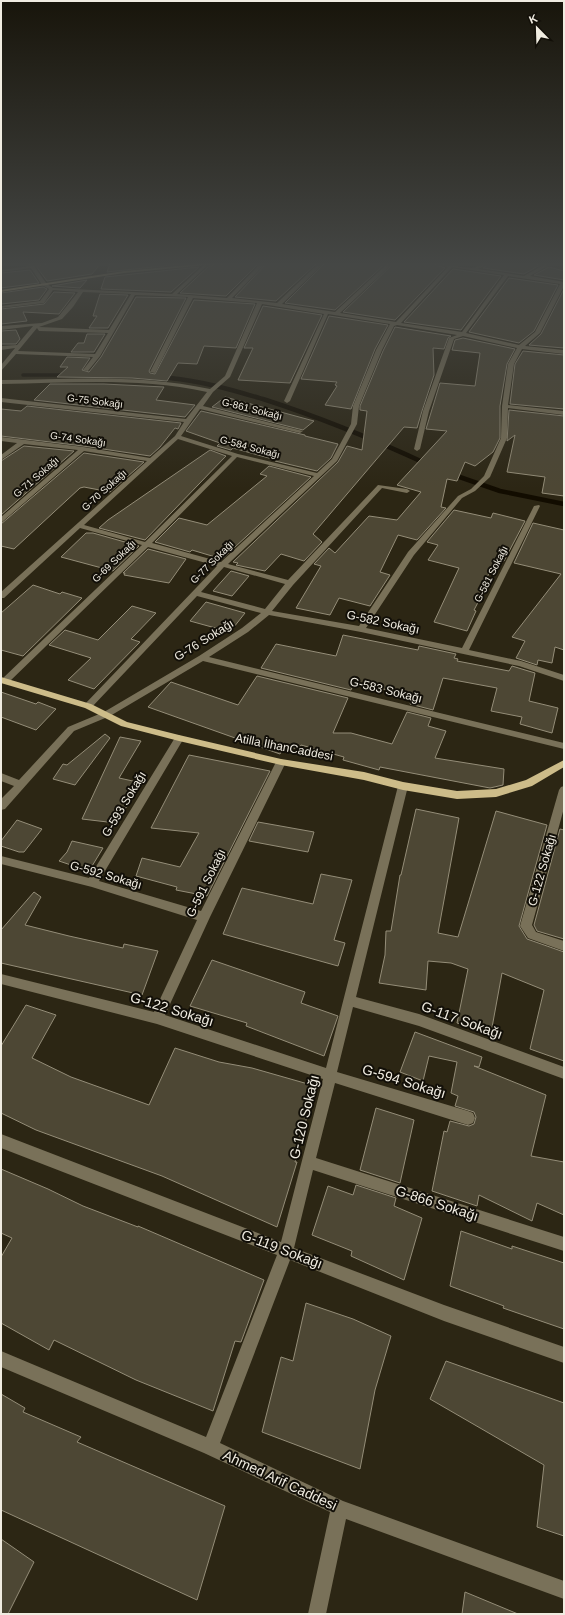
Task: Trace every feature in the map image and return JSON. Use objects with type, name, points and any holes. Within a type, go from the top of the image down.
[{"type":"main road","name":"Atilla İlhanCaddesi","points":[[3,681],[88,706],[107,714],[124,724],[178,738],[281,762],[364,776],[403,786],[458,795],[496,793],[529,783],[564,763]]},
{"type":"street","points":[[2,368],[25,338]]},
{"type":"street","points":[[86,370],[97,356],[107,338]]},
{"type":"street","points":[[153,372],[170,338]]},
{"type":"street","name":"G-70 Sokağı","points":[[1,596],[177,437],[211,391],[227,377],[244,338]]},
{"type":"street","points":[[287,401],[315,338]]},
{"type":"street","name":"G-77 Sokağı","points":[[88,706],[223,564],[336,460],[354,424],[356,406],[385,338]]},
{"type":"street","points":[[417,449],[426,411],[452,338]]},
{"type":"street","points":[[482,338],[520,347],[564,352]]},
{"type":"street","points":[[361,630],[411,554],[460,497],[473,490],[487,477],[504,438],[505,406],[511,364],[520,347],[530,338]]},
{"type":"street","points":[[1,348],[19,346]]},
{"type":"street","points":[[13,352],[97,356]]},
{"type":"street","points":[[1,382],[132,380],[211,391]]},
{"type":"street","name":"G-75 Sokağı","points":[[1,400],[188,421]]},
{"type":"street","points":[[505,406],[564,414]]},
{"type":"street","name":"G-861 Sokağı","points":[[200,407],[300,431]]},
{"type":"street","name":"G-584 Sokağı","points":[[177,437],[236,455],[318,475]]},
{"type":"street","name":"G-74 Sokağı","points":[[1,439],[83,449],[152,460]]},
{"type":"street","points":[[1,458],[22,442]]},
{"type":"street","name":"G-71 Sokağı","points":[[1,521],[83,449]]},
{"type":"street","name":"G-69 Sokağı","points":[[3,681],[147,544],[236,455]]},
{"type":"street","name":"G-76 Sokağı","points":[[1,806],[71,729],[107,714],[202,658],[245,630],[267,612],[290,584],[380,486],[407,492]]},
{"type":"street","name":"G-581 Sokağı","points":[[464,652],[537,506]]},
{"type":"street","points":[[79,526],[223,564],[290,584]]},
{"type":"street","name":"G-582 Sokağı","points":[[196,593],[267,612],[361,630],[521,664],[563,675]]},
{"type":"street","name":"G-583 Sokağı","points":[[202,658],[564,746]]},
{"type":"street","name":"G-593 Sokağı","points":[[92,883],[178,738]]},
{"type":"street","name":"G-591 Sokağı","points":[[157,1018],[204,917],[281,762]]},
{"type":"street","points":[[1,777],[20,784]]},
{"type":"street","name":"G-120 Sokağı","points":[[210,1448],[286,1251],[403,786]]},
{"type":"street","name":"G-122 Sokağı","points":[[564,790],[526,926],[532,935],[564,946]]},
{"type":"street","name":"G-592 Sokağı","points":[[1,860],[92,883],[204,917]]},
{"type":"street","name":"G-122 Sokağı","points":[[1,979],[157,1018],[331,1076]]},
{"type":"street","name":"G-117 Sokağı","points":[[349,1000],[419,1020],[564,1073]]},
{"type":"street","name":"G-594 Sokağı","points":[[331,1076],[468,1118]]},
{"type":"street","name":"G-119 Sokağı","points":[[1,1141],[444,1313],[564,1355]]},
{"type":"street","name":"G-866 Sokağı","points":[[309,1162],[564,1244]]},
{"type":"street","name":"Ahmed Arif Caddesi","points":[[1,1359],[210,1448],[340,1508],[564,1590]]},
{"type":"street","points":[[317,1614],[340,1508]]},
{"type":"building","points":[[1,338],[20,339],[16,344],[1,344]]},
{"type":"building","points":[[86,338],[102,338],[94,352],[71,352],[78,343],[84,343]]},
{"type":"building","points":[[112,338],[166,338],[149,371],[150,373],[155,374],[174,338],[240,338],[236,348],[204,346],[197,364],[178,363],[167,381],[132,378],[57,377],[68,367],[60,367],[67,357],[90,358],[82,370],[89,372],[101,357]]},
{"type":"building","points":[[248,338],[311,338],[290,383],[238,380],[253,348],[244,348]]},
{"type":"building","points":[[319,338],[381,338],[351,409],[325,405],[337,386],[335,385],[337,382],[301,379]]},
{"type":"building","points":[[389,338],[448,338],[444,349],[433,348],[434,375],[417,428],[404,427],[313,534],[322,542],[304,561],[281,554],[265,571],[236,565],[238,563],[233,562],[338,462],[347,446],[362,450],[367,411],[360,410],[360,406]]},
{"type":"building","points":[[465,338],[515,349],[507,364],[500,406],[500,438],[493,452],[475,466],[465,462],[457,481],[447,479],[441,507],[446,508],[417,540],[398,535],[380,572],[390,575],[370,606],[339,598],[330,615],[296,608],[321,566],[314,564],[329,548],[335,553],[369,516],[397,520],[421,492],[397,485],[447,431],[426,429],[440,383],[475,386],[480,353],[452,350],[455,340]]},
{"type":"building","points":[[498,338],[525,338],[519,343]]},
{"type":"building","points":[[536,338],[564,338],[564,348],[529,345]]},
{"type":"building","points":[[523,351],[564,355],[564,409],[510,404],[515,364]]},
{"type":"building","points":[[50,384],[104,384],[164,387],[156,400],[195,405],[185,417],[34,400]]},
{"type":"building","points":[[225,397],[314,421],[303,430],[212,407]]},
{"type":"building","points":[[27,406],[181,423],[178,429],[175,428],[160,447],[150,456],[1,436],[1,409],[21,411]]},
{"type":"building","points":[[509,410],[564,416],[564,496],[542,493],[545,477],[507,472],[515,435],[507,441]]},
{"type":"building","points":[[201,411],[338,444],[331,458],[317,471],[275,461],[276,460],[233,448],[231,450],[217,446],[220,443],[186,431]]},
{"type":"building","points":[[24,446],[74,451],[1,515],[1,461]]},
{"type":"building","points":[[210,450],[226,456],[145,540],[99,528],[108,520]]},
{"type":"building","points":[[84,453],[144,462],[110,492],[84,487],[80,488],[14,549],[1,546],[1,524]]},
{"type":"building","points":[[269,466],[311,477],[222,559],[192,550],[190,552],[155,542],[179,518],[207,525],[267,476],[260,474]]},
{"type":"building","points":[[454,510],[491,518],[493,513],[525,521],[504,561],[497,559],[480,590],[484,591],[474,610],[476,611],[467,631],[434,622],[459,568],[428,560],[438,545],[427,542]]},
{"type":"building","points":[[533,523],[564,530],[564,650],[555,647],[552,663],[538,660],[537,665],[516,658],[525,641],[512,637],[561,574],[514,563]]},
{"type":"building","points":[[86,533],[93,533],[139,546],[113,571],[61,557]]},
{"type":"building","points":[[148,549],[186,559],[169,583],[124,575],[125,573],[123,573]]},
{"type":"building","points":[[231,571],[249,576],[232,596],[213,591]]},
{"type":"building","points":[[33,585],[60,594],[62,592],[82,598],[23,656],[1,650],[1,613]]},
{"type":"building","points":[[206,602],[245,613],[230,632],[190,621]]},
{"type":"building","points":[[132,606],[156,613],[131,639],[140,642],[94,689],[68,680],[91,658],[49,645],[65,630],[98,640]]},
{"type":"building","points":[[343,635],[418,650],[419,646],[456,654],[454,658],[458,659],[457,661],[509,671],[512,666],[535,673],[529,701],[558,708],[552,733],[520,724],[522,717],[491,711],[497,688],[443,678],[433,710],[410,704],[414,697],[392,692],[393,691],[354,683],[351,690],[261,668],[276,644],[336,656]]},
{"type":"building","points":[[257,676],[348,698],[333,733],[351,733],[392,744],[407,712],[431,718],[428,726],[446,731],[435,758],[504,769],[503,785],[490,788],[380,767],[379,770],[343,760],[344,757],[301,745],[299,749],[284,746],[280,754],[148,707],[171,682],[238,705]]},
{"type":"building","points":[[1,692],[36,704],[38,702],[56,709],[36,730],[1,717]]},
{"type":"building","points":[[105,734],[110,738],[75,785],[53,779],[63,764],[67,765]]},
{"type":"building","points":[[120,737],[141,741],[119,778],[142,783],[116,823],[82,819]]},
{"type":"building","points":[[189,755],[270,771],[207,896],[176,890],[177,887],[136,876],[142,858],[180,867],[199,833],[151,828]]},
{"type":"building","points":[[416,809],[459,818],[438,933],[458,937],[496,811],[547,825],[519,926],[527,939],[564,952],[564,1061],[530,1049],[544,990],[502,973],[491,1033],[457,1023],[468,969],[451,963],[428,961],[426,990],[379,983],[385,955],[386,931],[391,931],[400,875]]},
{"type":"building","points":[[17,820],[42,829],[24,852],[19,852],[1,846],[1,841]]},
{"type":"building","points":[[258,822],[314,832],[308,852],[249,841]]},
{"type":"building","points":[[560,829],[564,830],[564,939],[537,931],[534,925]]},
{"type":"building","points":[[72,841],[103,848],[89,871],[59,861],[67,852]]},
{"type":"building","points":[[321,874],[352,880],[334,940],[345,943],[338,966],[223,934],[242,888],[313,904]]},
{"type":"building","points":[[34,892],[41,897],[25,925],[123,948],[124,944],[158,951],[142,995],[1,963],[1,930]]},
{"type":"building","points":[[212,960],[305,992],[301,1003],[338,1016],[324,1056],[246,1026],[247,1023],[190,1006]]},
{"type":"building","points":[[26,1005],[56,1015],[32,1058],[71,1077],[149,1105],[175,1048],[219,1062],[252,1068],[315,1086],[295,1162],[297,1162],[277,1227],[162,1176],[36,1130],[1,1113],[1,1046]]},
{"type":"building","points":[[415,1032],[482,1057],[479,1067],[474,1066],[546,1095],[531,1156],[564,1162],[564,1215],[537,1203],[532,1221],[479,1195],[477,1206],[432,1191],[444,1131],[447,1132],[450,1121],[469,1126],[474,1124],[476,1117],[474,1112],[455,1106],[458,1096],[451,1093],[457,1062],[429,1056],[423,1081],[400,1072]]},
{"type":"building","points":[[376,1108],[414,1120],[400,1183],[360,1170]]},
{"type":"building","points":[[1,1169],[83,1206],[138,1226],[264,1280],[241,1342],[235,1341],[213,1411],[136,1380],[54,1340],[49,1350],[1,1323],[1,1257],[12,1238],[1,1233]]},
{"type":"building","points":[[356,1185],[396,1198],[394,1206],[422,1218],[404,1280],[351,1256],[352,1251],[312,1235],[328,1186],[353,1195]]},
{"type":"building","points":[[461,1231],[512,1249],[512,1246],[564,1263],[564,1329],[503,1308],[504,1306],[450,1286]]},
{"type":"building","points":[[306,1303],[353,1319],[391,1336],[375,1390],[360,1469],[262,1432],[281,1357],[293,1361]]},
{"type":"building","points":[[446,1361],[564,1403],[564,1536],[537,1527],[544,1465],[430,1399]]},
{"type":"building","points":[[1,1394],[25,1408],[23,1412],[81,1437],[77,1442],[225,1506],[197,1600],[1,1510]]},
{"type":"building","points":[[1,1539],[34,1562],[8,1614],[1,1614]]},
{"type":"building","points":[[465,1592],[518,1614],[462,1614]]},
{"type":"waterway","points":[[23,375],[69,375]]},
{"type":"waterway","points":[[161,377],[178,379]]},
{"type":"waterway","points":[[170,378],[178,379]]},
{"type":"waterway","points":[[178,379],[217,386],[305,413],[427,464]]},
{"type":"waterway","points":[[451,474],[500,491],[564,504]]}]
